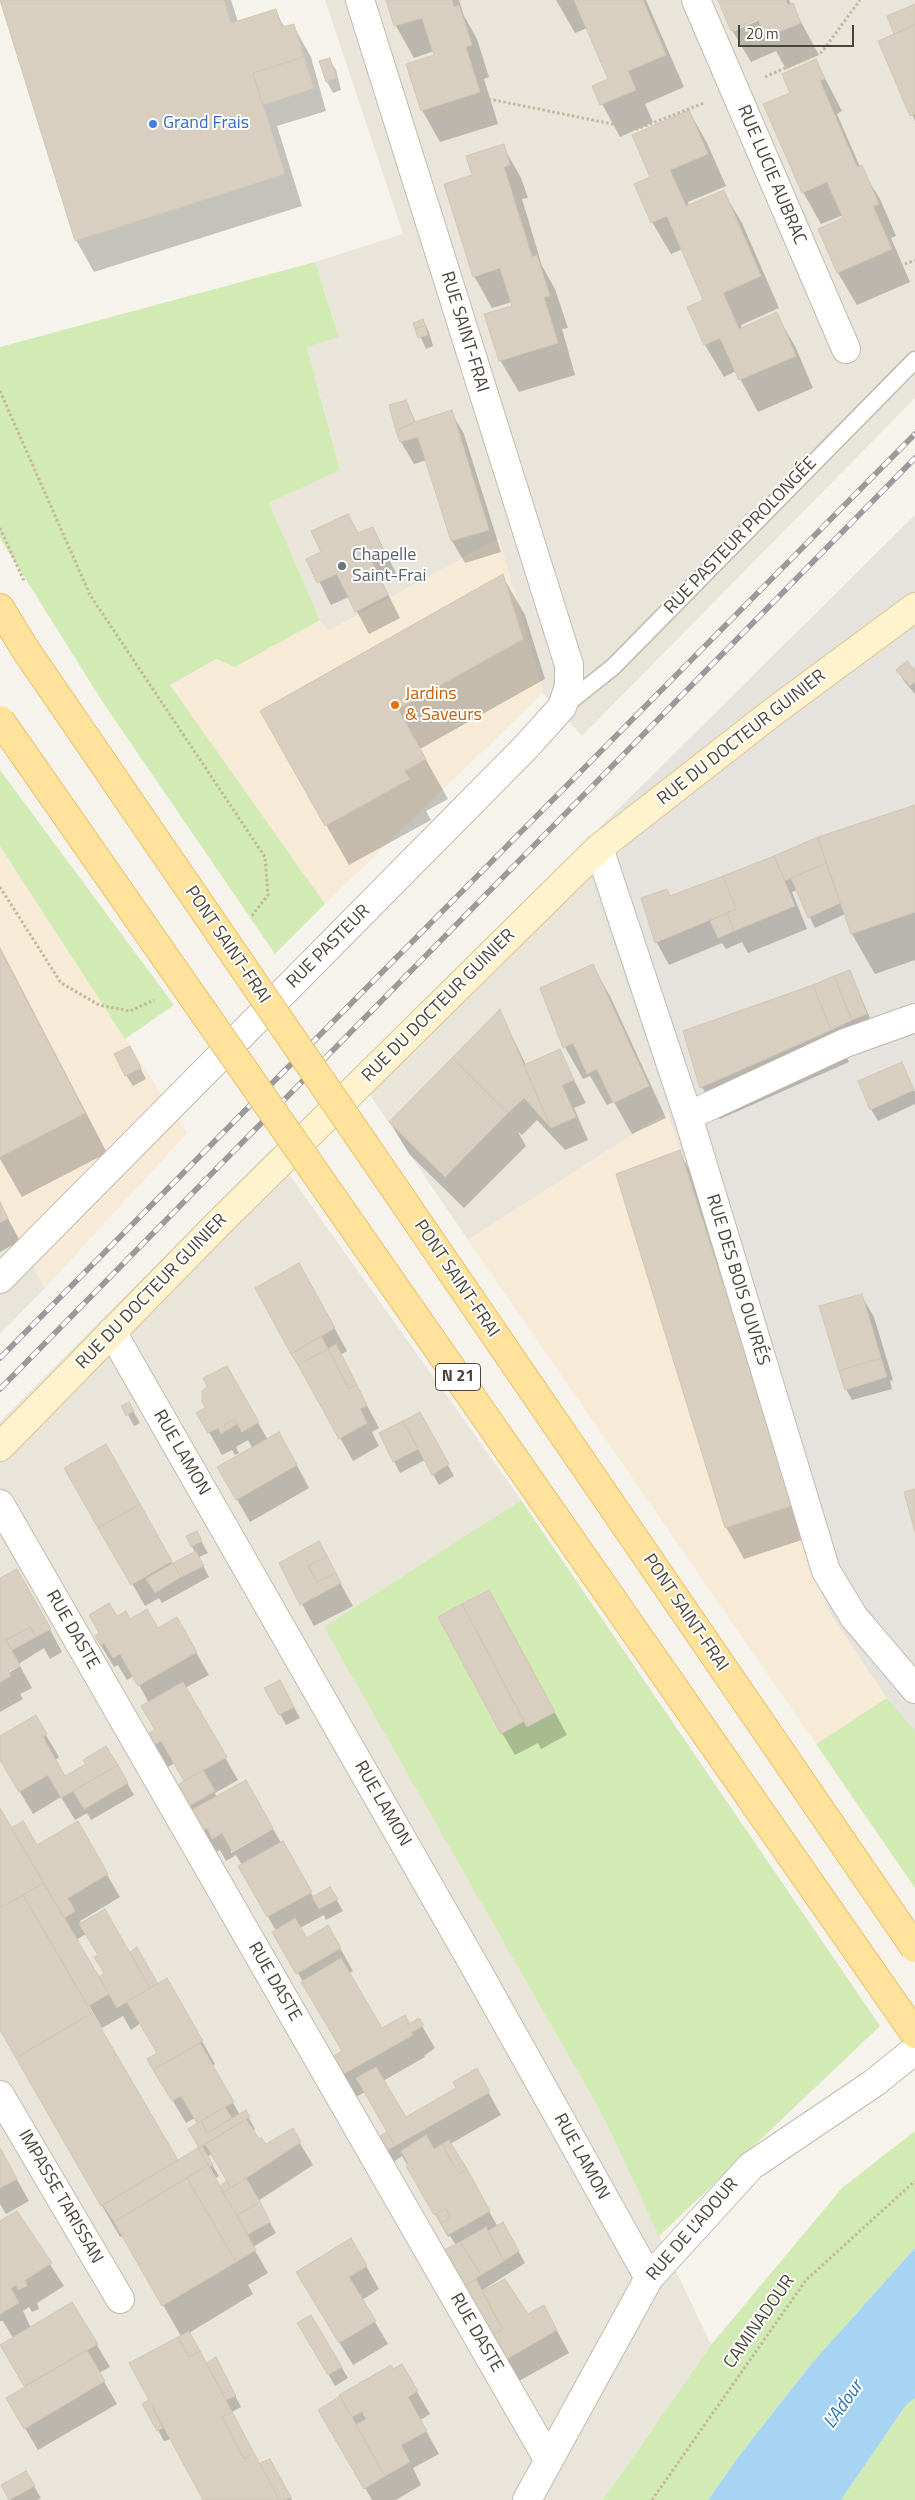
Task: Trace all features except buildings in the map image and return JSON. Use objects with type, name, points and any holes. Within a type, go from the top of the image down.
[{"type":"main road","name":"PONT SAINT-FRAI","points":[[0,608],[25,649],[915,1948]]},
{"type":"main road","name":"N 21","points":[[0,720],[915,2034]]},
{"type":"street","name":"RUE SAINT-FRAI","points":[[360,0],[569,664]]},
{"type":"street","name":"RUE LUCIE AUBRAC","points":[[696,0],[846,349]]},
{"type":"street","name":"RUE DU DOCTEUR GUINIER","points":[[0,1447],[225,1218],[599,848],[773,712],[915,607]]},
{"type":"street","name":"RUE PASTEUR","points":[[0,1279],[526,747],[562,707],[569,686],[569,664]]},
{"type":"street","name":"RUE DES BOIS OUVRÉS","points":[[599,848],[688,1116],[826,1571],[854,1617],[915,1690]]},
{"type":"street","points":[[688,1116],[845,1043],[915,1018]]},
{"type":"street","name":"RUE LAMON","points":[[112,1332],[463,1946],[648,2278]]},
{"type":"street","name":"RUE DASTE","points":[[0,1504],[548,2459]]},
{"type":"street","name":"RUE DE L'ADOUR","points":[[527,2500],[648,2278],[750,2166],[874,2083],[915,2050]]},
{"type":"street","name":"IMPASSE TARISSAN","points":[[0,2095],[120,2299]]},
{"type":"lane","name":"RUE PASTEUR PROLONGÉE","points":[[562,707],[613,667],[915,360]]},
{"type":"path","points":[[400,126],[489,98],[637,129],[735,90],[822,52],[860,0]]},
{"type":"path","points":[[890,268],[915,260]]},
{"type":"path","points":[[0,391],[90,595],[265,857],[268,895],[248,921]]},
{"type":"path","points":[[0,887],[61,983],[99,1006],[130,1011],[159,997]]},
{"type":"path","name":"CAMINADOUR","points":[[652,2500],[806,2280],[915,2181]]},
{"type":"shaded area","points":[[325,0],[915,0],[915,398],[582,736],[543,693],[499,539],[328,631],[320,620],[269,503],[340,469],[307,347],[339,336],[315,262],[403,234]]},
{"type":"shaded area","points":[[915,515],[915,1730],[887,1698],[828,1610],[668,1112],[579,848]]},
{"type":"shaded area","points":[[499,538],[543,693],[325,904],[170,685],[216,659],[235,667],[320,620],[328,631]]},
{"type":"shaded area","points":[[0,846],[187,1133],[45,1288],[0,1203]]},
{"type":"shaded area","points":[[579,848],[668,1112],[468,1240],[353,1070]]},
{"type":"shaded area","points":[[668,1112],[828,1610],[887,1698],[816,1744],[468,1240]]},
{"type":"shaded area","points":[[271,1149],[521,1500],[325,1627],[603,2116],[711,2345],[603,2500],[0,2500],[0,1422]]},
{"type":"shaded area","points":[[0,1203],[45,1288],[0,1334]]},
{"type":"green space","points":[[315,262],[339,337],[307,347],[340,470],[269,503],[320,620],[235,667],[216,659],[170,685],[325,904],[275,954],[102,701],[0,538],[0,347]]},
{"type":"green space","points":[[0,770],[174,1005],[125,1039],[0,846]]},
{"type":"green space","points":[[521,1500],[880,2026],[659,2236],[603,2116],[324,1627]]},
{"type":"green space","points":[[887,1698],[915,1730],[915,1888],[816,1744]]},
{"type":"green space","points":[[915,2131],[915,2248],[812,2363],[739,2456],[708,2500],[603,2500],[711,2345],[842,2188]]},
{"type":"green space","points":[[915,2398],[915,2500],[841,2500],[906,2405]]},
{"type":"water","name":"L'Adour","points":[[915,2248],[915,2398],[906,2405],[841,2500],[708,2500],[739,2456],[812,2363]]},
{"type":"railway","points":[[0,1358],[915,434]]},
{"type":"railway","points":[[0,1389],[915,458]]},
{"type":"place","name":"Grand Frais","points":[[153,124]]},
{"type":"place","name":"Chapelle Saint-Frai","points":[[342,566]]},
{"type":"place","name":"Jardins & Saveurs","points":[[395,705]]}]
